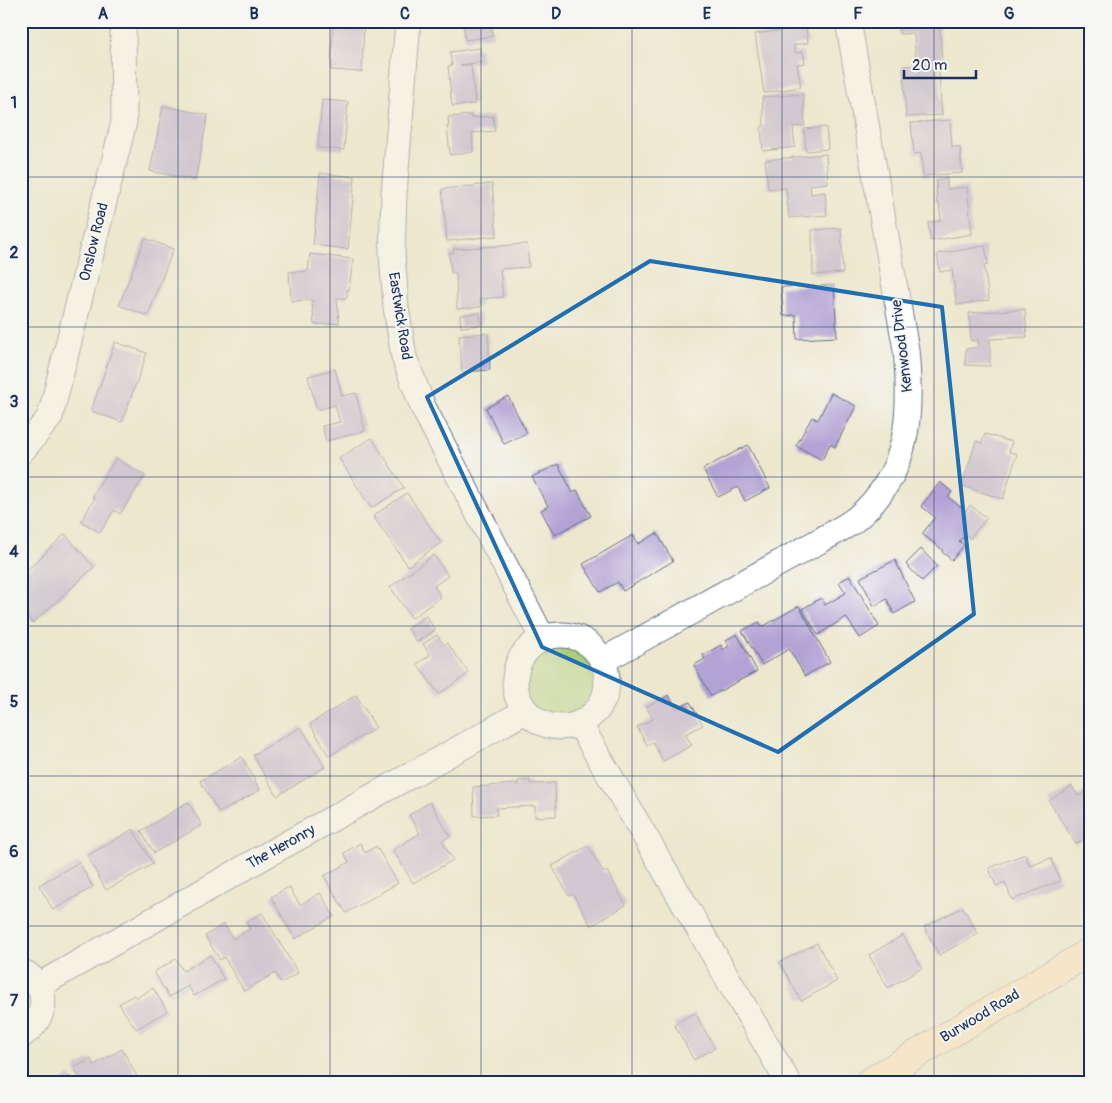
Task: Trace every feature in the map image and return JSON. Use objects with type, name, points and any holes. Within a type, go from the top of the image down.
[{"type":"street","name":"Onslow Road","points":[[21,452],[50,417],[124,122],[123,21]]},
{"type":"street","name":"Eastwick Road","points":[[408,21],[394,194],[392,253],[396,307],[404,357],[422,407],[543,639]]},
{"type":"street","name":"Kenwood Drive","points":[[602,661],[821,540],[856,518],[882,491],[897,463],[907,428],[909,388],[906,350],[848,21]]},
{"type":"street","points":[[549,636],[571,636],[586,642],[593,648],[605,666],[606,694],[601,705],[586,720],[569,727],[553,727],[542,723],[525,711],[516,692],[515,675],[517,666],[526,650],[543,639],[549,636]]},
{"type":"street","name":"The Heronry","points":[[30,979],[254,862],[487,734],[525,711]]},
{"type":"street","points":[[579,723],[788,1082]]},
{"type":"street","name":"Burwood Road","points":[[869,1082],[1091,951]]},
{"type":"street","points":[[21,1036],[36,1024],[41,1014],[43,1002],[30,979]]},
{"type":"highlighted area","points":[[650,261],[942,307],[974,614],[778,752],[542,647],[427,397]]},
{"type":"green space","points":[[566,642],[584,648],[594,661],[599,682],[595,702],[578,715],[558,720],[540,713],[527,700],[522,674],[530,656],[547,645]]},
{"type":"building","points":[[333,21],[364,21],[362,72],[331,70]]},
{"type":"building","points":[[463,21],[491,21],[493,36],[465,40]]},
{"type":"building","points":[[755,21],[801,21],[801,22],[773,26]]},
{"type":"building","points":[[899,21],[939,21],[942,62],[938,62],[942,115],[906,117],[903,66],[916,65],[914,33],[899,34]]},
{"type":"building","points":[[806,27],[808,43],[794,45],[795,53],[803,52],[805,63],[797,64],[801,87],[764,93],[755,34]]},
{"type":"building","points":[[480,48],[482,62],[460,65],[471,65],[475,104],[452,106],[448,66],[452,66],[450,52]]},
{"type":"building","points":[[803,94],[805,126],[793,127],[795,147],[763,151],[761,127],[764,126],[762,97]]},
{"type":"building","points":[[322,100],[348,102],[344,150],[318,148]]},
{"type":"building","points":[[163,106],[208,115],[195,180],[150,171]]},
{"type":"building","points":[[471,115],[471,118],[493,116],[495,131],[472,133],[473,152],[450,155],[448,117]]},
{"type":"building","points":[[950,120],[952,147],[960,147],[962,173],[923,176],[921,153],[914,154],[911,123]]},
{"type":"building","points":[[826,127],[828,149],[806,151],[804,129]]},
{"type":"building","points":[[826,154],[828,183],[810,185],[811,194],[825,192],[827,215],[789,218],[786,188],[768,189],[765,160]]},
{"type":"building","points":[[320,173],[355,177],[348,249],[313,245]]},
{"type":"building","points":[[947,179],[947,189],[967,187],[972,234],[931,241],[928,223],[941,220],[939,203],[937,203],[936,180]]},
{"type":"building","points":[[492,184],[497,236],[447,241],[442,189]]},
{"type":"building","points":[[841,228],[843,273],[813,275],[812,230]]},
{"type":"building","points":[[145,238],[173,249],[148,316],[119,305]]},
{"type":"building","points":[[527,244],[529,267],[500,269],[503,297],[480,299],[481,307],[457,309],[456,273],[451,273],[449,253],[454,253],[453,249]]},
{"type":"building","points":[[985,246],[988,264],[984,265],[989,300],[957,305],[952,270],[940,272],[937,254]]},
{"type":"building","points":[[310,254],[353,259],[347,298],[337,298],[339,323],[314,325],[312,300],[291,301],[289,272],[308,271]]},
{"type":"building","points":[[834,285],[837,337],[797,339],[796,315],[783,316],[781,287]]},
{"type":"building","points":[[1025,309],[1027,337],[990,339],[990,366],[965,365],[966,349],[978,347],[978,340],[971,341],[969,313]]},
{"type":"building","points":[[480,313],[481,325],[461,327],[460,315]]},
{"type":"building","points":[[488,333],[490,370],[462,372],[459,335]]},
{"type":"building","points":[[115,342],[147,353],[122,422],[91,411]]},
{"type":"building","points":[[335,369],[342,396],[356,393],[365,431],[326,441],[322,426],[340,422],[335,405],[317,410],[308,376]]},
{"type":"building","points":[[831,393],[856,406],[835,447],[830,444],[822,460],[796,446],[812,417],[818,420]]},
{"type":"building","points":[[508,396],[527,433],[504,444],[486,408]]},
{"type":"building","points":[[985,434],[1012,442],[1009,452],[1017,454],[1003,499],[962,486],[976,441],[982,443]]},
{"type":"building","points":[[372,438],[404,488],[371,508],[339,458]]},
{"type":"building","points":[[748,445],[770,488],[745,501],[738,487],[718,497],[703,469]]},
{"type":"building","points":[[116,458],[145,476],[120,514],[114,510],[100,533],[81,521],[95,498],[92,496]]},
{"type":"building","points":[[558,464],[573,493],[577,490],[591,516],[554,535],[541,510],[548,506],[532,477]]},
{"type":"building","points":[[940,482],[952,492],[948,497],[966,511],[970,505],[987,518],[970,538],[966,535],[959,541],[964,545],[952,560],[942,552],[943,550],[922,534],[935,517],[921,506]]},
{"type":"building","points":[[407,493],[441,543],[408,566],[373,516]]},
{"type":"building","points":[[657,533],[673,561],[623,591],[618,582],[600,592],[583,564],[633,535],[638,544]]},
{"type":"building","points":[[65,534],[94,567],[33,623],[21,610],[21,588],[25,584],[21,580],[21,576]]},
{"type":"building","points":[[921,549],[937,566],[922,581],[906,564]]},
{"type":"building","points":[[434,555],[448,576],[434,586],[441,597],[412,618],[390,587]]},
{"type":"building","points":[[895,560],[915,602],[894,614],[887,599],[874,606],[860,578]]},
{"type":"building","points":[[850,576],[879,626],[860,638],[846,617],[818,635],[802,609],[821,598],[825,605],[846,593],[839,582]]},
{"type":"building","points":[[799,606],[830,662],[805,676],[789,649],[762,665],[742,631],[759,622],[762,627]]},
{"type":"building","points":[[426,616],[435,630],[417,642],[408,629]]},
{"type":"building","points":[[737,634],[757,671],[711,696],[694,665],[705,659],[703,655],[721,645],[723,650],[729,646],[726,640]]},
{"type":"building","points":[[437,635],[444,645],[447,643],[469,673],[439,694],[417,664],[430,655],[423,644]]},
{"type":"building","points":[[356,695],[376,728],[329,756],[310,724]]},
{"type":"building","points":[[669,695],[676,709],[690,702],[703,725],[685,734],[692,745],[663,761],[653,742],[647,745],[637,727],[653,719],[646,707]]},
{"type":"building","points":[[301,727],[325,767],[277,796],[253,755]]},
{"type":"building","points":[[242,757],[260,790],[219,813],[200,781]]},
{"type":"building","points":[[530,780],[530,784],[555,783],[556,816],[535,817],[535,806],[496,808],[497,815],[474,816],[473,787],[518,784],[518,781]]},
{"type":"building","points":[[1072,786],[1078,796],[1091,788],[1091,839],[1089,836],[1076,844],[1049,801]]},
{"type":"building","points":[[188,802],[202,825],[154,853],[141,831]]},
{"type":"building","points":[[430,802],[450,836],[442,841],[453,860],[413,883],[393,850],[420,833],[409,815]]},
{"type":"building","points":[[133,829],[153,864],[106,890],[87,856]]},
{"type":"building","points":[[360,843],[365,853],[376,846],[398,883],[346,913],[324,876],[349,862],[344,853]]},
{"type":"building","points":[[588,846],[604,873],[607,871],[626,905],[591,926],[573,894],[569,896],[552,866]]},
{"type":"building","points":[[1025,854],[1030,866],[1051,858],[1060,881],[1012,900],[1005,882],[996,886],[989,868]]},
{"type":"building","points":[[79,862],[93,887],[53,910],[39,885]]},
{"type":"building","points":[[289,887],[300,905],[320,893],[334,916],[295,939],[271,897]]},
{"type":"building","points":[[963,907],[978,934],[939,955],[924,927]]},
{"type":"building","points":[[262,913],[298,973],[281,983],[275,973],[244,991],[224,957],[220,960],[205,936],[224,924],[233,939],[250,929],[246,922]]},
{"type":"building","points":[[903,935],[922,968],[888,988],[869,955]]},
{"type":"building","points":[[817,943],[837,981],[801,1001],[780,962]]},
{"type":"building","points":[[210,955],[224,979],[194,996],[188,986],[169,997],[154,972],[176,959],[183,971]]},
{"type":"building","points":[[153,988],[167,1011],[136,1029],[119,1004],[134,995],[136,998]]},
{"type":"building","points":[[695,1013],[715,1048],[694,1060],[674,1024]]},
{"type":"building","points":[[122,1049],[140,1082],[81,1082],[74,1068],[91,1059],[94,1065]]},
{"type":"building","points":[[70,1076],[74,1082],[59,1082]]}]
